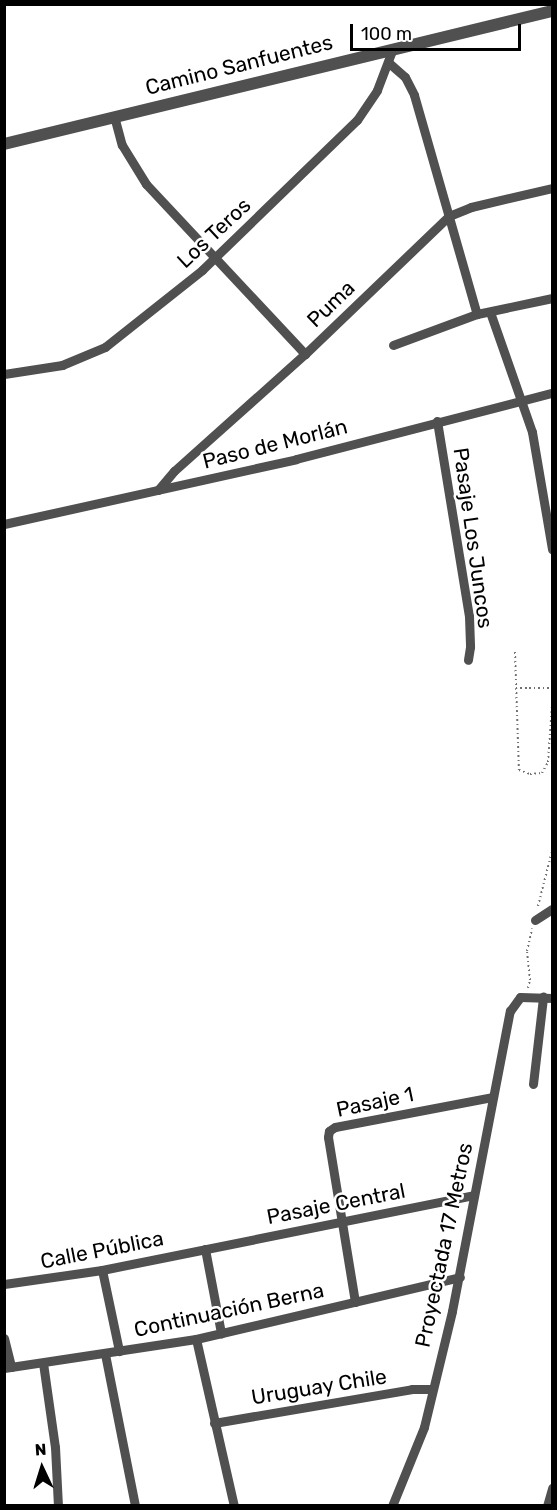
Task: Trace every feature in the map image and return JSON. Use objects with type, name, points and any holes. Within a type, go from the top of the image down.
[{"type":"street","name":"Camino Sanfuentes","points":[[4,144],[552,10]]},
{"type":"street","name":"Los Teros","points":[[4,374],[62,365],[105,347],[215,258],[357,120],[377,90],[393,48]]},
{"type":"street","points":[[388,63],[400,71],[410,85],[477,314]]},
{"type":"street","points":[[114,116],[122,145],[146,184],[305,354]]},
{"type":"street","name":"Puma","points":[[158,490],[174,471],[305,354],[449,216],[471,207],[552,188]]},
{"type":"street","points":[[393,345],[477,314],[552,298]]},
{"type":"street","points":[[490,312],[532,432],[552,549]]},
{"type":"street","name":"Paso de Morlán","points":[[4,524],[296,459],[552,393]]},
{"type":"street","name":"Pasaje Los Juncos","points":[[437,421],[469,616],[468,660]]},
{"type":"street","points":[[535,920],[552,909]]},
{"type":"street","name":"Proyectada 17 Metros","points":[[392,1506],[419,1442],[460,1277],[510,1011],[515,1000],[526,996],[548,997]]},
{"type":"street","points":[[533,1084],[548,997]]},
{"type":"street","name":"Pasaje 1","points":[[355,1302],[328,1137],[329,1131],[335,1127],[493,1096]]},
{"type":"street","name":"Pasaje Central","points":[[205,1249],[474,1195]]},
{"type":"street","points":[[205,1249],[221,1333]]},
{"type":"street","name":"Calle Pública","points":[[4,1284],[102,1270],[205,1249]]},
{"type":"street","points":[[102,1270],[119,1351]]},
{"type":"street","name":"Continuación Berna","points":[[8,1368],[196,1339],[460,1277]]},
{"type":"street","points":[[4,1338],[8,1368]]},
{"type":"street","points":[[196,1339],[234,1506]]},
{"type":"street","points":[[105,1353],[135,1506]]},
{"type":"street","points":[[43,1363],[55,1447],[58,1506]]},
{"type":"street","name":"Uruguay Chile","points":[[214,1423],[412,1389],[431,1389]]},
{"type":"street","points":[[547,1506],[552,1488]]},
{"type":"path","points":[[515,652],[519,770],[530,774],[542,773],[548,762],[552,705]]},
{"type":"path","points":[[516,688],[552,688]]}]
